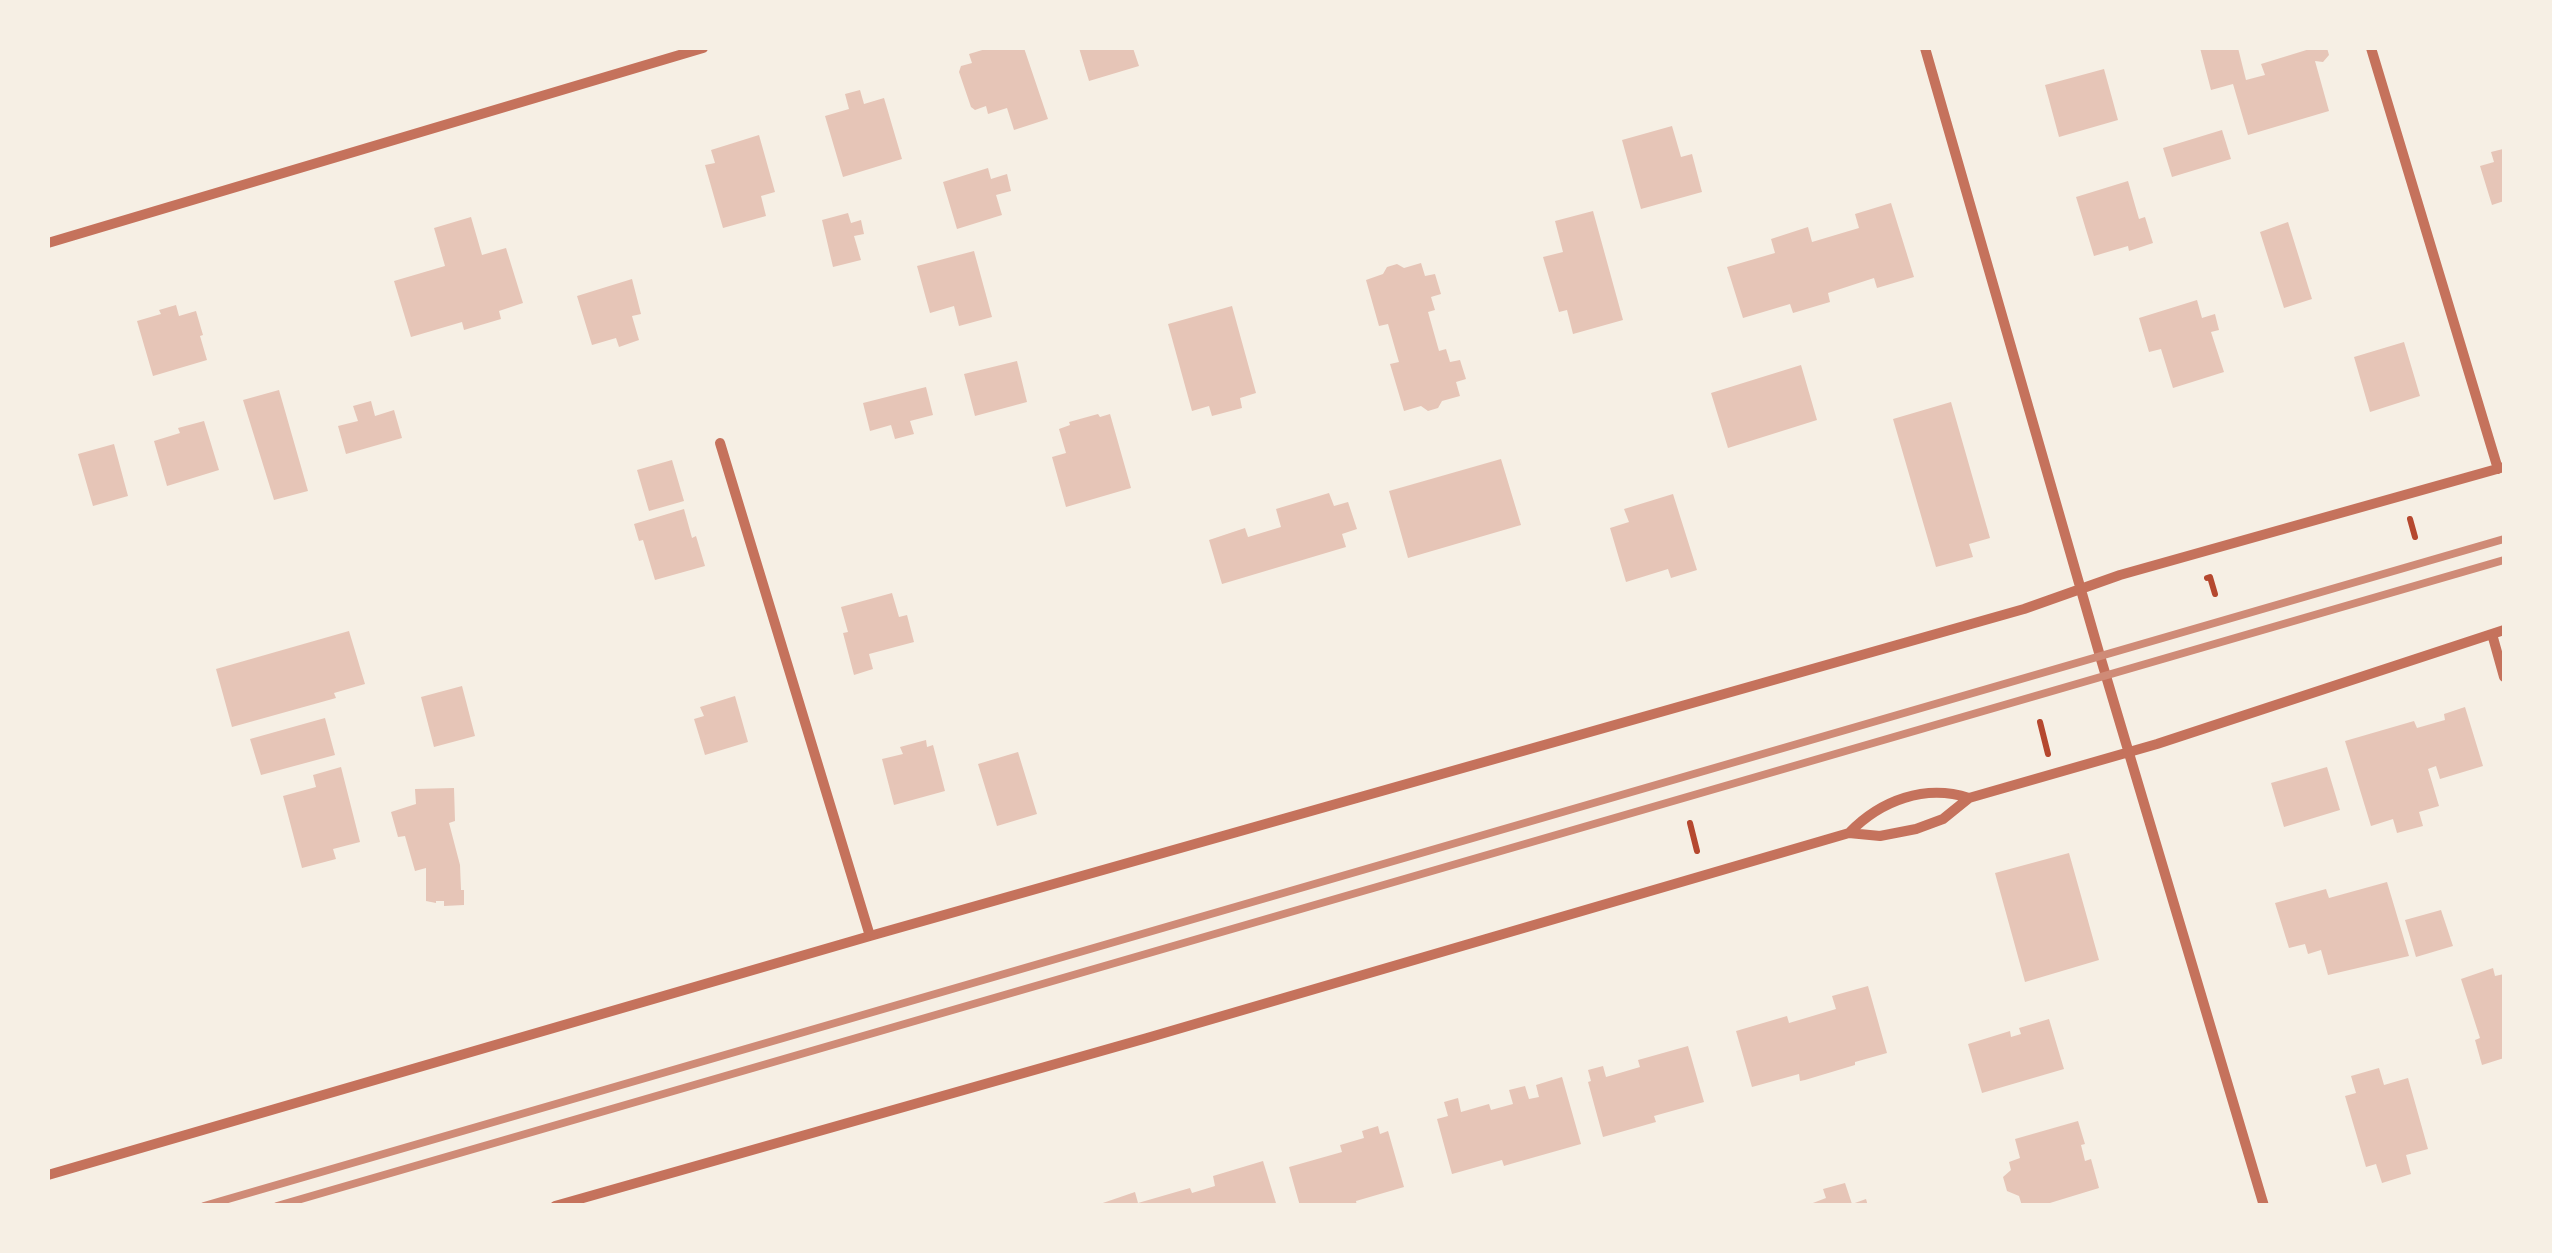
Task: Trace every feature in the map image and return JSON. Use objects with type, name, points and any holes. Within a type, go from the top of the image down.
[{"type":"street","points":[[48,243],[703,48]]},
{"type":"street","points":[[1925,48],[2264,1206]]},
{"type":"street","points":[[48,1175],[870,936],[2024,609],[2082,588],[2502,468],[2371,48]]},
{"type":"street","points":[[720,443],[870,936]]},
{"type":"street","points":[[555,1206],[1849,833],[1880,836],[1916,829],[1943,820],[1970,798],[2129,752],[2504,630]]},
{"type":"street","points":[[2492,634],[2504,677]]},
{"type":"street","points":[[1849,833],[1872,812],[1899,800],[1938,792],[1970,798]]},
{"type":"path","points":[[2040,722],[2048,754],[2058,751]]},
{"type":"building","points":[[989,48],[1024,48],[1048,119],[1014,130],[1007,108],[988,114],[986,106],[975,110],[971,107],[959,72],[961,66],[972,63],[969,54]]},
{"type":"building","points":[[1079,48],[1133,48],[1139,66],[1089,81]]},
{"type":"building","points":[[2200,48],[2238,48],[2246,80],[2265,75],[2261,64],[2313,48],[2327,48],[2329,55],[2323,62],[2315,61],[2329,111],[2248,135],[2233,84],[2211,90]]},
{"type":"building","points":[[2104,69],[2118,120],[2059,137],[2045,85]]},
{"type":"building","points":[[860,90],[864,104],[884,98],[902,159],[843,177],[825,116],[849,109],[845,94]]},
{"type":"building","points":[[1672,126],[1681,157],[1692,154],[1702,192],[1641,209],[1622,140]]},
{"type":"building","points":[[2222,130],[2231,159],[2172,177],[2163,148]]},
{"type":"building","points":[[759,135],[775,192],[761,196],[766,216],[723,228],[705,165],[715,163],[711,150]]},
{"type":"building","points":[[2503,149],[2504,201],[2492,205],[2480,166],[2494,162],[2491,152]]},
{"type":"building","points":[[988,168],[991,179],[1007,174],[1011,191],[996,195],[1002,215],[957,229],[943,182]]},
{"type":"building","points":[[2128,181],[2139,219],[2145,217],[2153,243],[2094,256],[2076,197]]},
{"type":"building","points":[[1891,203],[1914,277],[1877,288],[1874,278],[1828,293],[1830,302],[1793,313],[1790,304],[1743,318],[1727,267],[1775,253],[1771,239],[1808,227],[1812,242],[1859,228],[1855,214]]},
{"type":"building","points":[[1593,211],[1623,320],[1573,334],[1567,310],[1559,312],[1543,257],[1563,252],[1555,221]]},
{"type":"building","points":[[848,213],[851,223],[861,220],[864,234],[854,236],[861,260],[833,267],[822,220]]},
{"type":"building","points":[[471,217],[482,255],[506,248],[523,303],[499,311],[501,319],[464,330],[462,322],[411,337],[394,281],[445,266],[434,228]]},
{"type":"building","points":[[2288,222],[2312,299],[2284,308],[2260,232]]},
{"type":"building","points":[[974,251],[992,317],[959,326],[954,306],[930,313],[917,266]]},
{"type":"building","points":[[1421,263],[1425,276],[1435,274],[1441,294],[1431,297],[1435,310],[1428,312],[1439,351],[1446,349],[1450,362],[1460,360],[1466,379],[1456,382],[1460,396],[1442,401],[1438,408],[1428,411],[1421,406],[1404,411],[1390,364],[1399,362],[1388,324],[1379,326],[1366,280],[1383,274],[1387,267]]},
{"type":"building","points":[[632,279],[641,314],[632,316],[639,340],[619,347],[616,338],[592,345],[577,296]]},
{"type":"building","points":[[2197,300],[2202,318],[2215,314],[2219,330],[2211,332],[2224,372],[2173,388],[2161,349],[2149,352],[2139,318]]},
{"type":"building","points":[[176,305],[179,316],[196,311],[207,360],[153,376],[137,321]]},
{"type":"building","points":[[1232,306],[1256,393],[1240,398],[1242,408],[1212,416],[1209,406],[1192,411],[1168,324]]},
{"type":"building","points":[[2404,342],[2420,396],[2370,412],[2354,357]]},
{"type":"building","points":[[1017,361],[1027,402],[975,416],[964,374]]},
{"type":"building","points":[[1801,365],[1817,420],[1728,448],[1711,393]]},
{"type":"building","points":[[926,387],[933,415],[910,421],[914,434],[895,439],[891,425],[870,431],[863,403]]},
{"type":"building","points":[[279,390],[308,491],[274,500],[243,400]]},
{"type":"building","points":[[371,401],[375,416],[394,410],[402,438],[346,454],[338,426],[358,421],[353,406]]},
{"type":"building","points":[[1951,402],[1990,538],[1969,544],[1973,557],[1936,567],[1893,419]]},
{"type":"building","points":[[1098,414],[1110,414],[1131,488],[1066,507],[1052,457],[1066,453],[1059,429]]},
{"type":"building","points":[[204,421],[219,470],[167,486],[154,441],[180,433],[178,428]]},
{"type":"building","points":[[114,444],[128,496],[93,506],[78,454]]},
{"type":"building","points":[[1501,459],[1521,525],[1408,558],[1389,491]]},
{"type":"building","points":[[672,460],[684,501],[649,511],[637,470]]},
{"type":"building","points":[[1329,493],[1334,506],[1348,502],[1357,529],[1342,534],[1346,547],[1222,584],[1209,540],[1245,528],[1248,537],[1281,527],[1276,509]]},
{"type":"building","points":[[1673,494],[1697,570],[1671,578],[1668,569],[1626,582],[1610,528],[1629,522],[1624,509]]},
{"type":"building","points":[[684,509],[705,566],[655,580],[634,524]]},
{"type":"building","points":[[892,593],[899,617],[907,615],[914,642],[869,654],[873,669],[854,675],[841,607]]},
{"type":"building","points":[[349,631],[365,684],[334,693],[336,698],[232,727],[216,669]]},
{"type":"building","points":[[462,686],[475,736],[434,747],[421,697]]},
{"type":"building","points":[[735,696],[748,742],[705,755],[694,719],[704,716],[700,707]]},
{"type":"building","points":[[2465,707],[2483,766],[2440,779],[2436,766],[2428,769],[2439,806],[2419,812],[2423,826],[2397,833],[2393,819],[2371,826],[2345,741],[2414,721],[2417,728],[2445,720],[2444,714]]},
{"type":"building","points":[[325,718],[335,755],[261,775],[250,739]]},
{"type":"building","points":[[926,740],[927,747],[933,745],[945,791],[894,805],[882,759],[903,754],[900,747]]},
{"type":"building","points":[[1018,752],[1037,814],[997,826],[978,764]]},
{"type":"building","points":[[341,767],[360,842],[333,849],[336,859],[302,868],[283,796],[316,787],[313,775]]},
{"type":"building","points":[[2327,767],[2340,810],[2284,827],[2271,783]]},
{"type":"building","points":[[454,788],[455,821],[449,823],[460,865],[464,905],[444,906],[444,901],[426,901],[426,868],[415,871],[405,836],[398,837],[391,812],[416,804],[415,789]]},
{"type":"building","points":[[2069,853],[2099,960],[2025,982],[1995,873]]},
{"type":"building","points":[[2387,882],[2409,956],[2328,975],[2321,950],[2308,954],[2305,944],[2289,948],[2275,903],[2326,889],[2329,898]]},
{"type":"building","points":[[2441,910],[2453,946],[2416,957],[2405,920]]},
{"type":"building","points":[[2493,968],[2495,976],[2504,974],[2504,1058],[2482,1065],[2475,1040],[2480,1038],[2461,979]]},
{"type":"building","points":[[1868,986],[1887,1053],[1805,1080],[1800,1081],[1799,1074],[1752,1087],[1736,1031],[1787,1016],[1789,1023],[1836,1009],[1832,996]]},
{"type":"building","points":[[2049,1019],[2064,1069],[1982,1093],[1968,1044],[2010,1031],[2011,1037],[2021,1034],[2019,1028]]},
{"type":"building","points":[[1688,1046],[1704,1102],[1654,1116],[1656,1122],[1603,1137],[1588,1070],[1603,1066],[1606,1077],[1640,1067],[1638,1060]]},
{"type":"building","points":[[2379,1068],[2384,1085],[2408,1078],[2428,1149],[2406,1155],[2411,1174],[2382,1183],[2376,1164],[2366,1167],[2345,1096],[2356,1093],[2351,1076]]},
{"type":"building","points":[[1562,1077],[1581,1144],[1504,1166],[1502,1160],[1452,1174],[1437,1119],[1448,1116],[1444,1102],[1458,1098],[1461,1112],[1489,1104],[1491,1110],[1513,1104],[1509,1090],[1525,1086],[1529,1099],[1539,1097],[1536,1085]]},
{"type":"building","points":[[2078,1121],[2085,1161],[2091,1159],[2099,1188],[2040,1206],[2022,1206],[2019,1196],[2007,1191],[2003,1177],[2011,1170],[2009,1162],[2020,1158],[2015,1139]]},
{"type":"building","points":[[1378,1126],[1380,1134],[1388,1131],[1404,1187],[1356,1201],[1357,1206],[1300,1206],[1289,1167],[1342,1152],[1340,1145],[1364,1138],[1362,1131]]},
{"type":"building","points":[[1263,1161],[1276,1203],[1269,1206],[1094,1206],[1135,1192],[1138,1203],[1190,1188],[1192,1193],[1215,1186],[1213,1176]]},
{"type":"building","points":[[1845,1183],[1852,1204],[1866,1199],[1868,1206],[1805,1206],[1826,1198],[1823,1189]]},
{"type":"railway","points":[[204,1206],[2504,539]]},
{"type":"railway","points":[[277,1206],[2504,560]]}]
